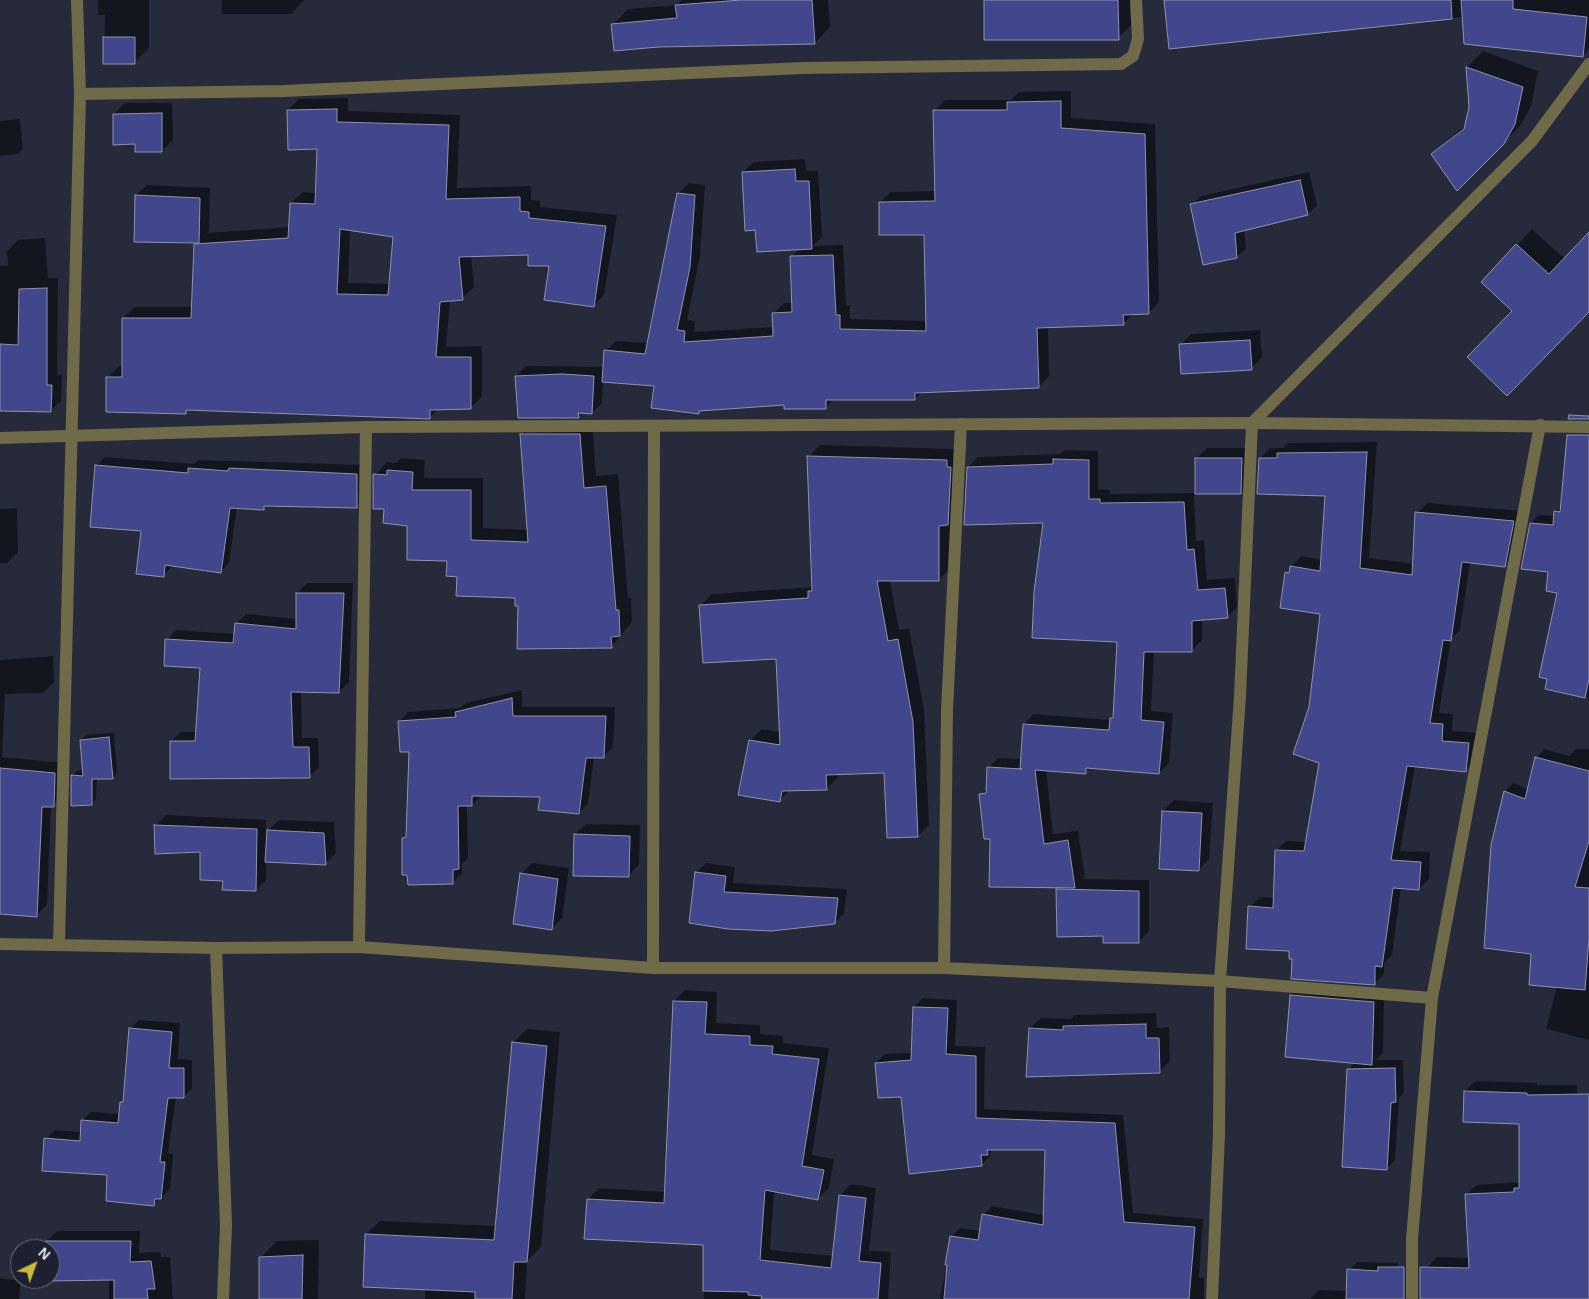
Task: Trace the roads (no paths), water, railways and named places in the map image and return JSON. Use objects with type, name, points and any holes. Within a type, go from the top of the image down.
[{"type":"street","points":[[59,943],[80,94],[77,0]]},
{"type":"street","points":[[80,94],[283,91],[804,68],[1121,64],[1134,56],[1138,39],[1136,0]]},
{"type":"street","points":[[1212,1299],[1219,1134],[1220,981],[1240,696],[1252,424],[1532,141],[1589,64]]},
{"type":"street","points":[[944,968],[947,710],[961,424]]},
{"type":"street","points":[[0,438],[366,427],[961,424],[1589,426]]},
{"type":"street","points":[[1412,1299],[1412,1240],[1432,998],[1540,425]]},
{"type":"street","points":[[653,968],[654,426]]},
{"type":"street","points":[[359,947],[366,427]]},
{"type":"street","points":[[0,944],[59,943],[216,948],[359,947],[653,968],[944,968],[1220,981],[1432,998]]},
{"type":"street","points":[[216,948],[226,1225],[223,1299]]}]
